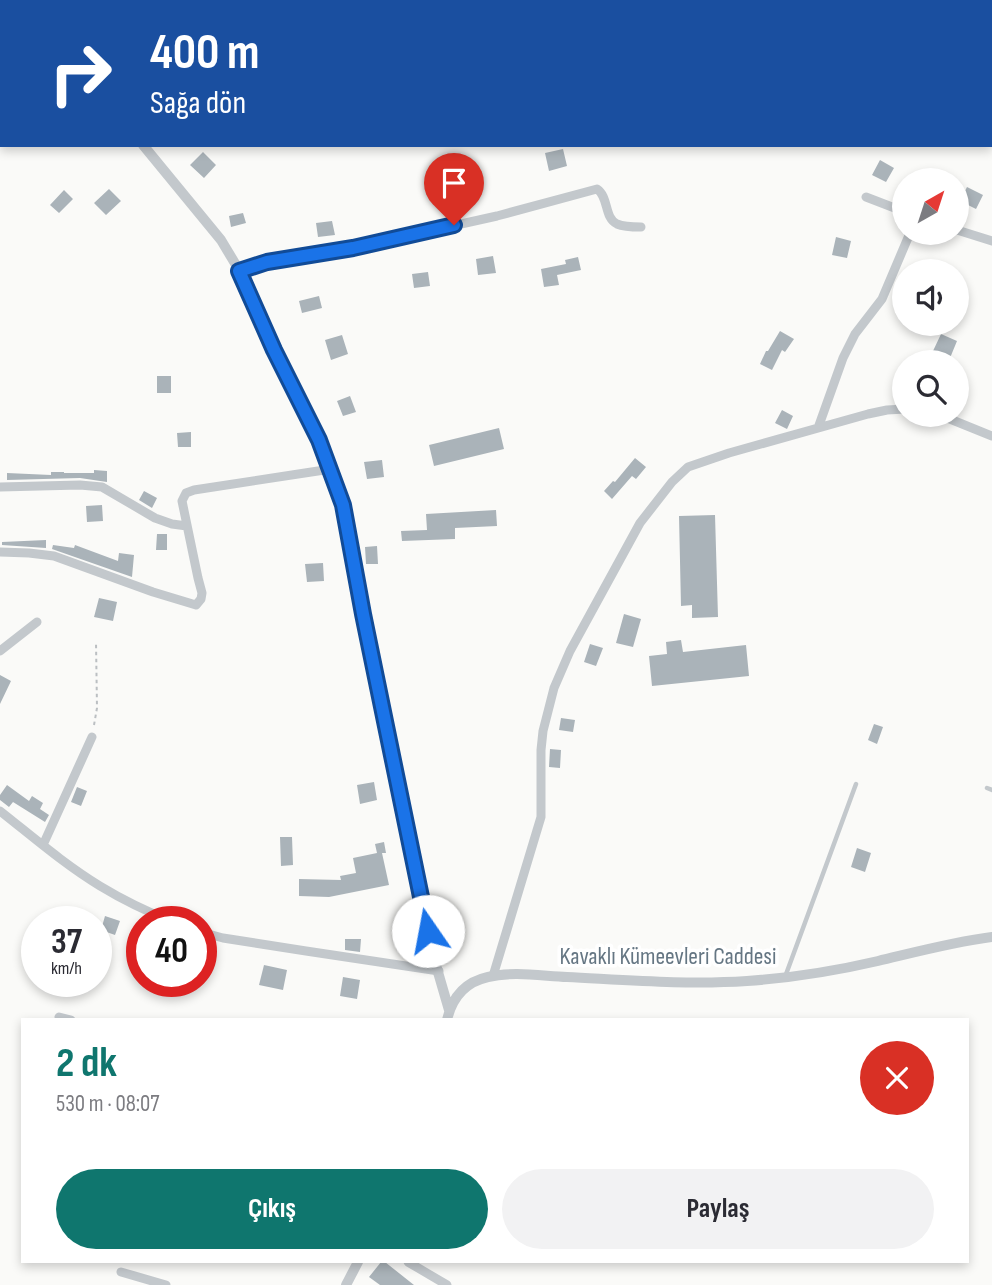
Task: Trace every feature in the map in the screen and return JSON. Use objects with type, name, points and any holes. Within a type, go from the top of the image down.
[{"type":"street","points":[[145,147],[221,240],[239,271],[331,468],[343,505],[368,640],[433,955],[448,1015]]},
{"type":"street","points":[[239,271],[267,262],[353,248],[484,219],[597,189],[604,196],[614,222],[641,228]]},
{"type":"street","points":[[866,197],[892,207]]},
{"type":"street","points":[[970,234],[992,241]]},
{"type":"street","points":[[818,428],[843,358],[855,334],[882,299],[905,245]]},
{"type":"street","points":[[493,976],[541,817],[541,750],[554,688],[570,651],[640,523],[672,482],[688,467],[818,428],[892,410]]},
{"type":"street","points":[[969,427],[992,436]]},
{"type":"street","points":[[0,552],[60,558],[196,605],[202,593],[183,496],[188,491],[331,468]]},
{"type":"street","points":[[0,486],[93,485],[112,491],[164,522],[187,527]]},
{"type":"street","points":[[0,651],[37,622]]},
{"type":"street","points":[[43,845],[92,737]]},
{"type":"street","points":[[0,811],[100,886],[136,906]]},
{"type":"street","points":[[217,935],[439,971]]},
{"type":"street","name":"Kavaklı Kümeevleri Caddesi","points":[[448,1015],[460,992],[480,979],[493,976],[747,981],[831,971],[992,937]]},
{"type":"street","points":[[59,1017],[63,1018]]},
{"type":"street","points":[[346,1285],[357,1263]]},
{"type":"street","points":[[410,1263],[447,1285]]},
{"type":"street","points":[[121,1272],[166,1285]]},
{"type":"lane","points":[[784,978],[856,784]]},
{"type":"path","points":[[92,737],[97,708],[96,642]]},
{"type":"building","points":[[563,149],[567,166],[549,171],[545,153]]},
{"type":"building","points":[[203,152],[216,165],[204,178],[190,165]]},
{"type":"building","points":[[880,160],[894,168],[886,182],[872,175]]},
{"type":"building","points":[[970,188],[983,195],[976,209],[970,206]]},
{"type":"building","points":[[109,189],[121,201],[106,215],[94,203]]},
{"type":"building","points":[[64,190],[73,199],[59,213],[50,205]]},
{"type":"building","points":[[243,213],[246,223],[231,227],[229,216]]},
{"type":"building","points":[[332,221],[335,235],[318,237],[316,223]]},
{"type":"building","points":[[836,237],[851,241],[847,258],[832,255]]},
{"type":"building","points":[[493,256],[496,273],[478,275],[476,259]]},
{"type":"building","points":[[578,257],[581,270],[557,275],[559,285],[544,287],[541,269],[566,264],[565,260]]},
{"type":"building","points":[[428,272],[430,286],[414,288],[412,274]]},
{"type":"building","points":[[319,296],[322,308],[302,313],[299,301]]},
{"type":"building","points":[[780,331],[794,339],[785,352],[782,350],[772,370],[760,364]]},
{"type":"building","points":[[342,335],[348,354],[331,360],[325,340]]},
{"type":"building","points":[[940,336],[957,341],[953,350],[933,350]]},
{"type":"building","points":[[157,376],[171,376],[171,393],[157,393]]},
{"type":"building","points":[[350,396],[356,412],[343,416],[337,401]]},
{"type":"building","points":[[782,410],[793,416],[787,429],[775,423]]},
{"type":"building","points":[[499,428],[504,449],[434,466],[429,445]]},
{"type":"building","points":[[191,432],[191,447],[178,447],[177,433]]},
{"type":"building","points":[[635,458],[646,467],[636,479],[632,476],[612,499],[604,491]]},
{"type":"building","points":[[382,460],[384,477],[367,479],[364,462]]},
{"type":"building","points":[[94,470],[107,471],[107,482],[80,478],[7,480],[7,473],[51,475],[51,472],[94,473]]},
{"type":"building","points":[[144,491],[157,498],[152,508],[139,500]]},
{"type":"building","points":[[102,505],[103,521],[87,522],[86,506]]},
{"type":"building","points":[[496,510],[497,526],[455,528],[455,539],[402,541],[401,531],[427,530],[426,514]]},
{"type":"building","points":[[715,515],[718,617],[692,618],[692,605],[681,606],[679,516]]},
{"type":"building","points":[[157,534],[167,534],[167,550],[156,550]]},
{"type":"building","points":[[46,540],[46,548],[2,545],[2,542]]},
{"type":"building","points":[[53,545],[74,548],[75,545],[118,561],[119,553],[134,555],[132,577],[52,549]]},
{"type":"building","points":[[377,546],[378,564],[366,564],[365,547]]},
{"type":"building","points":[[323,563],[324,581],[307,582],[305,564]]},
{"type":"building","points":[[99,598],[117,602],[113,621],[94,617]]},
{"type":"building","points":[[624,614],[641,619],[633,647],[616,643]]},
{"type":"building","points":[[681,640],[683,652],[746,645],[749,676],[652,686],[649,656],[667,654],[666,642]]},
{"type":"building","points":[[590,644],[603,648],[596,666],[584,662]]},
{"type":"building","points":[[0,675],[11,681],[0,704]]},
{"type":"building","points":[[561,718],[575,720],[573,732],[559,730]]},
{"type":"building","points":[[874,724],[883,727],[877,744],[868,740]]},
{"type":"building","points":[[550,749],[561,750],[560,768],[549,767]]},
{"type":"building","points":[[374,782],[377,800],[360,804],[357,785]]},
{"type":"building","points":[[7,785],[29,801],[32,796],[43,803],[40,809],[49,815],[45,822],[13,802],[9,807],[0,800],[0,795]]},
{"type":"building","points":[[77,787],[87,791],[81,806],[71,802]]},
{"type":"building","points":[[280,837],[292,837],[293,865],[281,866]]},
{"type":"building","points":[[384,842],[386,853],[382,853],[389,885],[329,897],[299,896],[299,879],[341,880],[340,876],[356,873],[353,858],[377,853],[375,844]]},
{"type":"building","points":[[857,848],[871,853],[865,872],[851,867]]},
{"type":"building","points":[[112,918],[120,921],[115,935],[112,934]]},
{"type":"building","points":[[345,939],[361,939],[360,952],[345,950]]},
{"type":"building","points":[[264,965],[287,970],[283,990],[259,985]]},
{"type":"building","points":[[343,977],[360,980],[357,999],[340,996]]},
{"type":"building","points":[[380,1263],[386,1263],[414,1285],[380,1285],[369,1277]]},
{"type":"route","points":[[428,931],[343,505],[319,440],[274,350],[239,271],[267,262],[353,248],[454,225]]}]
